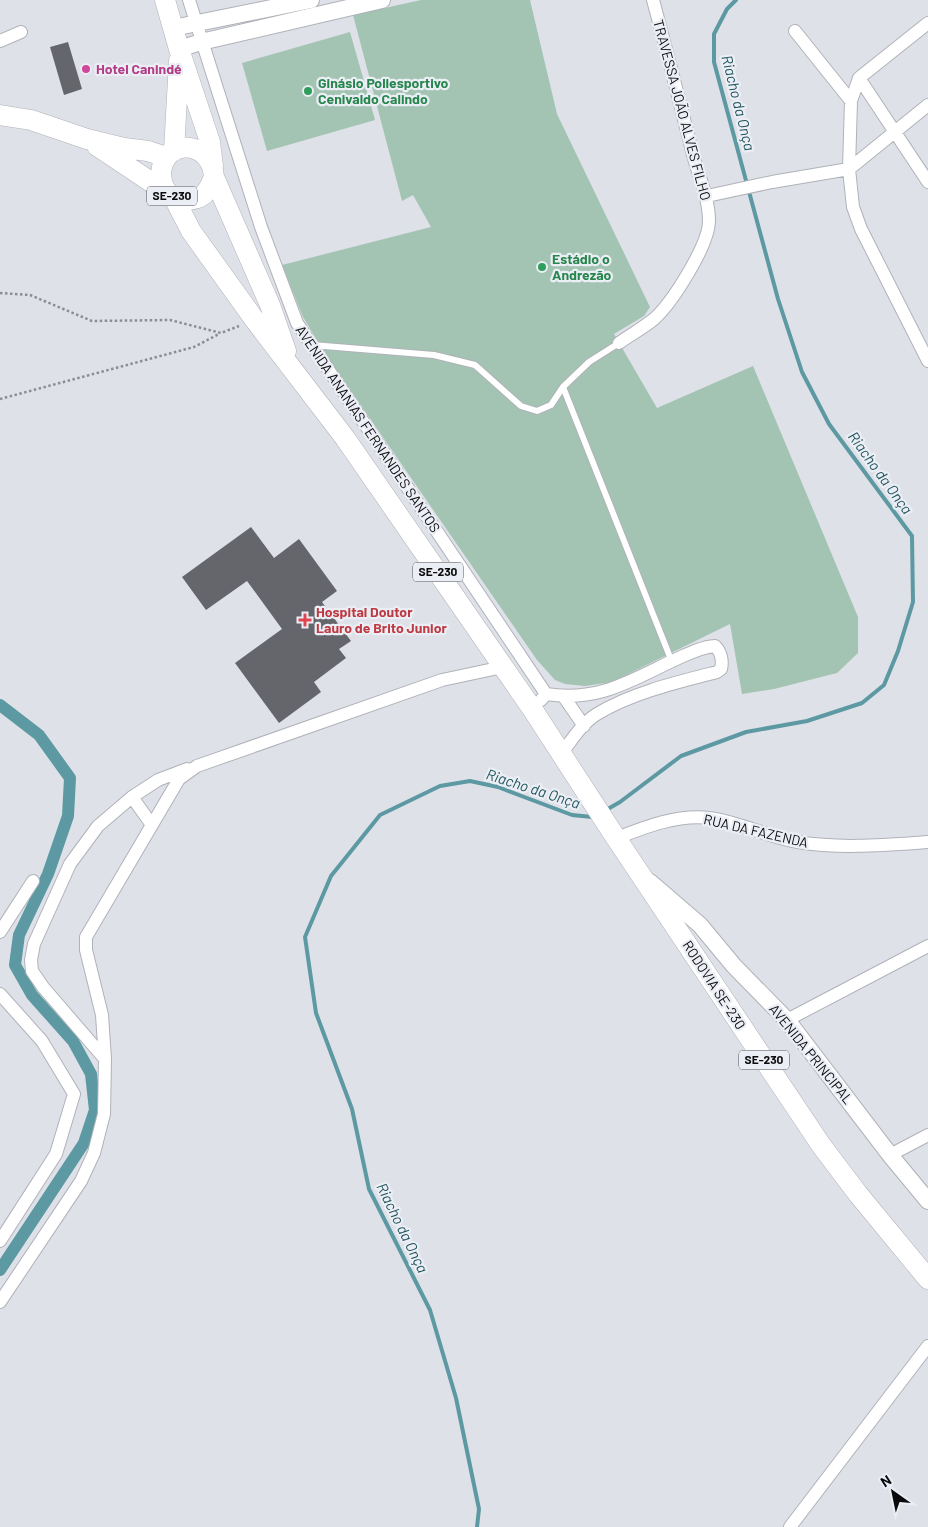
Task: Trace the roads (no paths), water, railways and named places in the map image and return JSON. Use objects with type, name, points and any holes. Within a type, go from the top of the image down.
[{"type":"main road","points":[[165,0],[210,142],[213,172]]},
{"type":"main road","points":[[170,154],[177,107],[179,49]]},
{"type":"main road","name":"SE-230","points":[[124,148],[149,142],[160,136],[168,127],[177,107]]},
{"type":"main road","name":"SE-230","points":[[0,115],[31,120],[87,139],[124,148],[170,154]]},
{"type":"main road","name":"SE-230","points":[[87,139],[172,196],[189,201],[203,196],[208,190],[213,172]]},
{"type":"main road","name":"SE-230","points":[[292,367],[287,324],[270,305],[213,172],[210,160],[198,149],[181,148],[170,154],[162,164],[161,180],[191,231],[254,319],[345,438],[533,710],[614,835]]},
{"type":"main road","name":"RODOVIA SE-230","points":[[614,835],[822,1145],[858,1194],[928,1279]]},
{"type":"street","name":"AVENIDA ANANIAS FERNANDES SANTOS","points":[[189,0],[260,227],[287,324],[310,345],[546,694]]},
{"type":"street","points":[[173,28],[265,12],[311,0]]},
{"type":"street","points":[[179,49],[201,42],[265,12],[382,0]]},
{"type":"street","name":"TRAVESSA JOÃO ALVES FILHO","points":[[619,343],[654,319],[670,300],[698,256],[706,238],[709,222],[707,196],[695,163],[653,0]]},
{"type":"street","points":[[928,24],[859,78],[851,101],[849,169],[853,207],[861,229],[928,361]]},
{"type":"street","points":[[795,31],[851,101]]},
{"type":"street","points":[[0,41],[21,32]]},
{"type":"street","points":[[859,78],[928,182]]},
{"type":"street","points":[[707,196],[739,188],[849,169],[928,105]]},
{"type":"street","points":[[533,710],[546,694],[564,697],[598,694],[702,649],[716,646],[719,650],[722,669],[628,699],[596,714],[561,754]]},
{"type":"street","points":[[105,1059],[43,987],[32,970],[31,960],[34,944],[70,864],[98,826],[132,797],[158,780],[442,680],[503,667]]},
{"type":"street","points":[[564,697],[584,726]]},
{"type":"street","points":[[0,1302],[81,1181],[94,1153],[104,1114],[105,1059],[102,1015],[86,950],[86,937],[179,779],[197,766]]},
{"type":"street","points":[[132,797],[152,825]]},
{"type":"street","name":"RUA DA FAZENDA","points":[[614,835],[688,817],[710,818],[797,842],[836,846],[928,842]]},
{"type":"street","name":"AVENIDA PRINCIPAL","points":[[640,874],[700,925],[734,966],[787,1020],[890,1155],[927,1197]]},
{"type":"street","points":[[0,932],[33,882]]},
{"type":"street","points":[[787,1020],[928,946]]},
{"type":"street","points":[[0,994],[42,1041],[74,1094],[56,1154],[0,1241]]},
{"type":"street","points":[[890,1155],[928,1135]]},
{"type":"street","points":[[790,1527],[928,1346]]},
{"type":"lane","name":"TRAVESSA JOÃO ALVES FILHO","points":[[310,345],[434,354],[475,365],[521,406],[537,411],[551,405],[563,387],[589,362],[619,343]]},
{"type":"lane","points":[[563,387],[672,662]]},
{"type":"waterway","name":"Riacho da Onça","points":[[606,810],[620,802],[681,756],[746,732],[807,721],[862,703],[884,685],[898,651],[913,602],[912,536],[829,424],[802,372],[778,299],[714,62],[714,34],[727,9],[736,0]]},
{"type":"waterway","points":[[0,705],[39,735],[70,778],[68,816],[48,874],[19,935],[15,965],[32,995],[73,1041],[91,1074],[95,1110],[84,1143],[0,1270]]},
{"type":"waterway","name":"Riacho da Onça","points":[[477,1527],[479,1509],[456,1398],[430,1310],[369,1189],[352,1109],[316,1013],[305,937],[331,876],[380,815],[440,786],[470,781],[498,787],[572,815],[595,816]]},
{"type":"place","name":"Hotel Canindé","points":[[86,69]]},
{"type":"place","name":"Ginásio Poliesportivo Cenivaldo Calindo","points":[[308,91]]},
{"type":"place","name":"Estádio o Andrezão","points":[[542,267]]},
{"type":"place","name":"Hospital Doutor Lauro de Brito Junior","points":[[305,620]]}]
